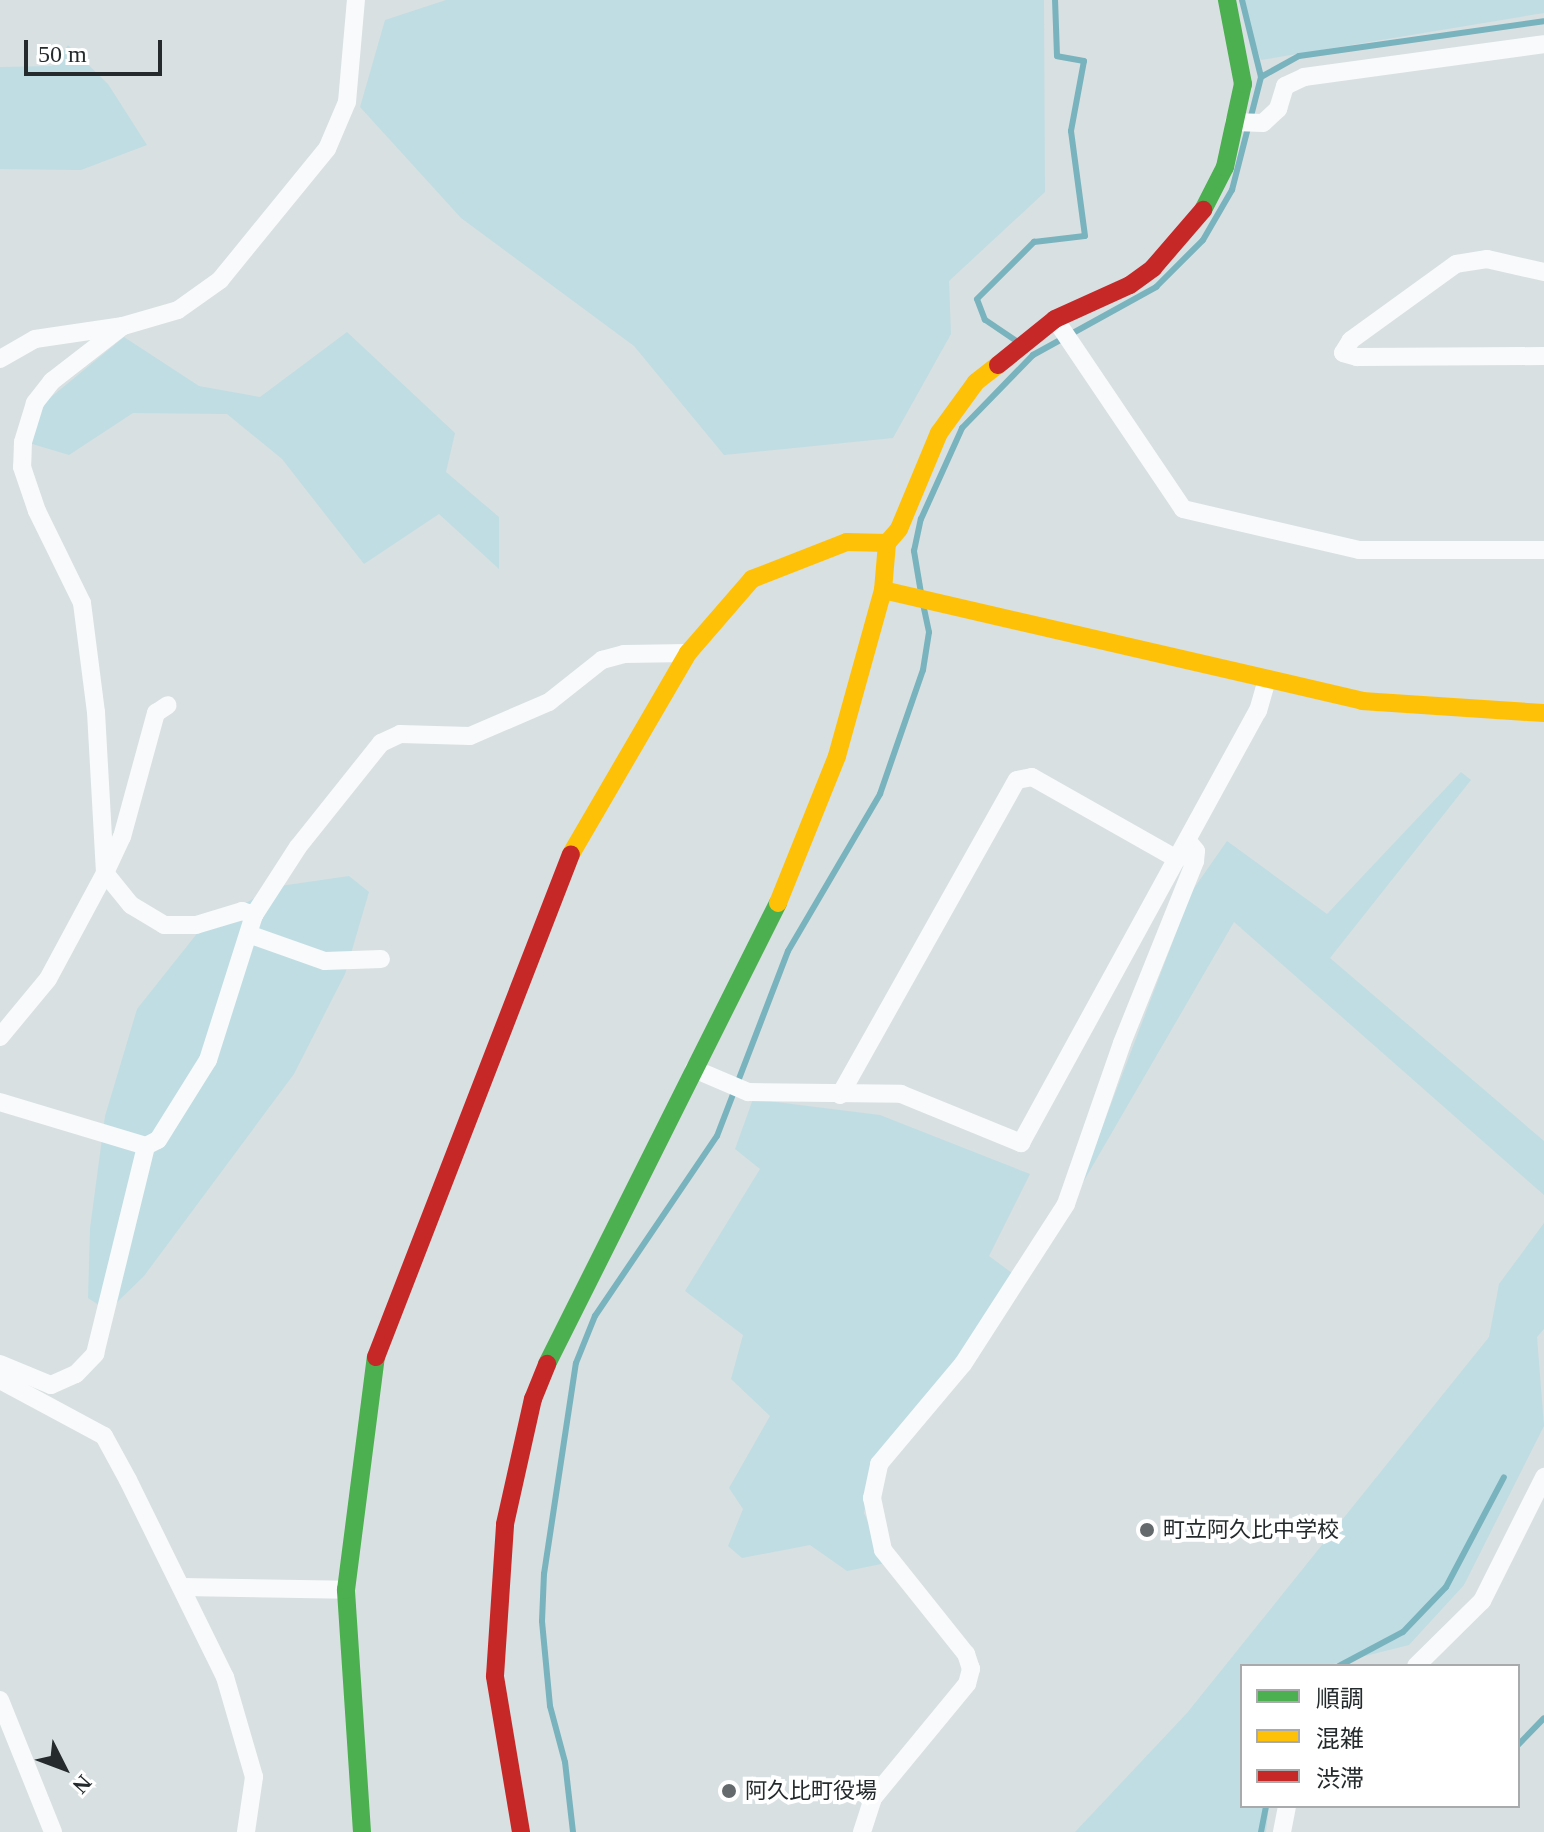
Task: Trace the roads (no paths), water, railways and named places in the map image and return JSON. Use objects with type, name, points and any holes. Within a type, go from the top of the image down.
[{"type":"street","points":[[0,359],[35,339],[123,326],[178,310],[220,280],[327,149],[347,102],[356,0]]},
{"type":"street","points":[[521,1832],[495,1676],[513,1474],[558,1335],[694,1069],[810,831],[837,756],[883,590],[887,543],[899,529],[954,409],[976,382],[1055,319],[1130,285],[1196,225],[1245,123],[1243,84],[1227,0]]},
{"type":"street","points":[[1245,123],[1278,109],[1285,86],[1304,77],[1544,44]]},
{"type":"street","points":[[1544,272],[1487,259],[1456,264],[1351,340],[1343,353],[1544,356]]},
{"type":"street","points":[[1055,319],[1144,445],[1183,509],[1359,550],[1544,550]]},
{"type":"street","points":[[123,326],[52,381],[35,403],[23,442],[22,467],[37,511],[82,603],[96,712],[105,873],[131,905],[164,925],[196,925],[242,911],[254,915]]},
{"type":"street","points":[[362,1832],[346,1590],[376,1357],[563,868],[688,653],[763,572],[847,542],[887,543]]},
{"type":"street","points":[[883,590],[910,599],[1362,701],[1544,713]]},
{"type":"street","points":[[0,1102],[146,1146],[158,1140],[208,1060],[251,935],[254,915],[298,847],[381,743],[400,734],[470,736],[549,702],[602,660],[624,654],[688,653]]},
{"type":"street","points":[[694,1069],[712,1080],[748,1092],[901,1094],[1021,1143],[1258,711],[1267,680]]},
{"type":"street","points":[[0,1037],[48,979],[105,873],[122,837],[156,713],[168,705]]},
{"type":"street","points":[[840,1095],[1017,780],[1032,777],[1177,859]]},
{"type":"street","points":[[862,1832],[873,1798],[967,1684],[971,1669],[966,1654],[883,1550],[872,1498],[879,1464],[963,1364],[1066,1204],[1122,1043],[1195,861],[1196,851],[1188,841]]},
{"type":"street","points":[[251,935],[325,961],[381,959]]},
{"type":"street","points":[[0,1364],[51,1385],[76,1374],[95,1354],[146,1146]]},
{"type":"street","points":[[0,1380],[104,1436],[225,1677],[254,1777],[246,1832]]},
{"type":"street","points":[[1418,1664],[1482,1601],[1544,1477]]},
{"type":"street","points":[[182,1587],[346,1590]]},
{"type":"street","points":[[0,1700],[8,1743],[53,1832]]},
{"type":"street","points":[[1282,1832],[1287,1808]]},
{"type":"waterway","points":[[1018,342],[985,320],[977,299],[1034,242],[1085,236],[1071,131],[1084,61],[1057,56],[1055,0]]},
{"type":"waterway","points":[[1242,0],[1261,77]]},
{"type":"waterway","points":[[921,593],[914,551],[921,519],[962,428],[1033,355],[1156,287],[1203,240],[1232,190],[1261,77],[1299,56],[1544,21]]},
{"type":"waterway","points":[[573,1832],[565,1762],[550,1706],[542,1621],[544,1574],[576,1363],[595,1316],[717,1136],[788,951],[880,794],[923,670],[929,632],[924,608]]},
{"type":"waterway","points":[[1343,1664],[1403,1632],[1446,1587],[1504,1477]]},
{"type":"waterway","points":[[1520,1743],[1544,1718]]},
{"type":"waterway","points":[[1261,1832],[1266,1808]]},
{"type":"place","name":"町立阿久比中学校","points":[[1147,1530]]},
{"type":"place","name":"阿久比町役場","points":[[729,1791]]}]
